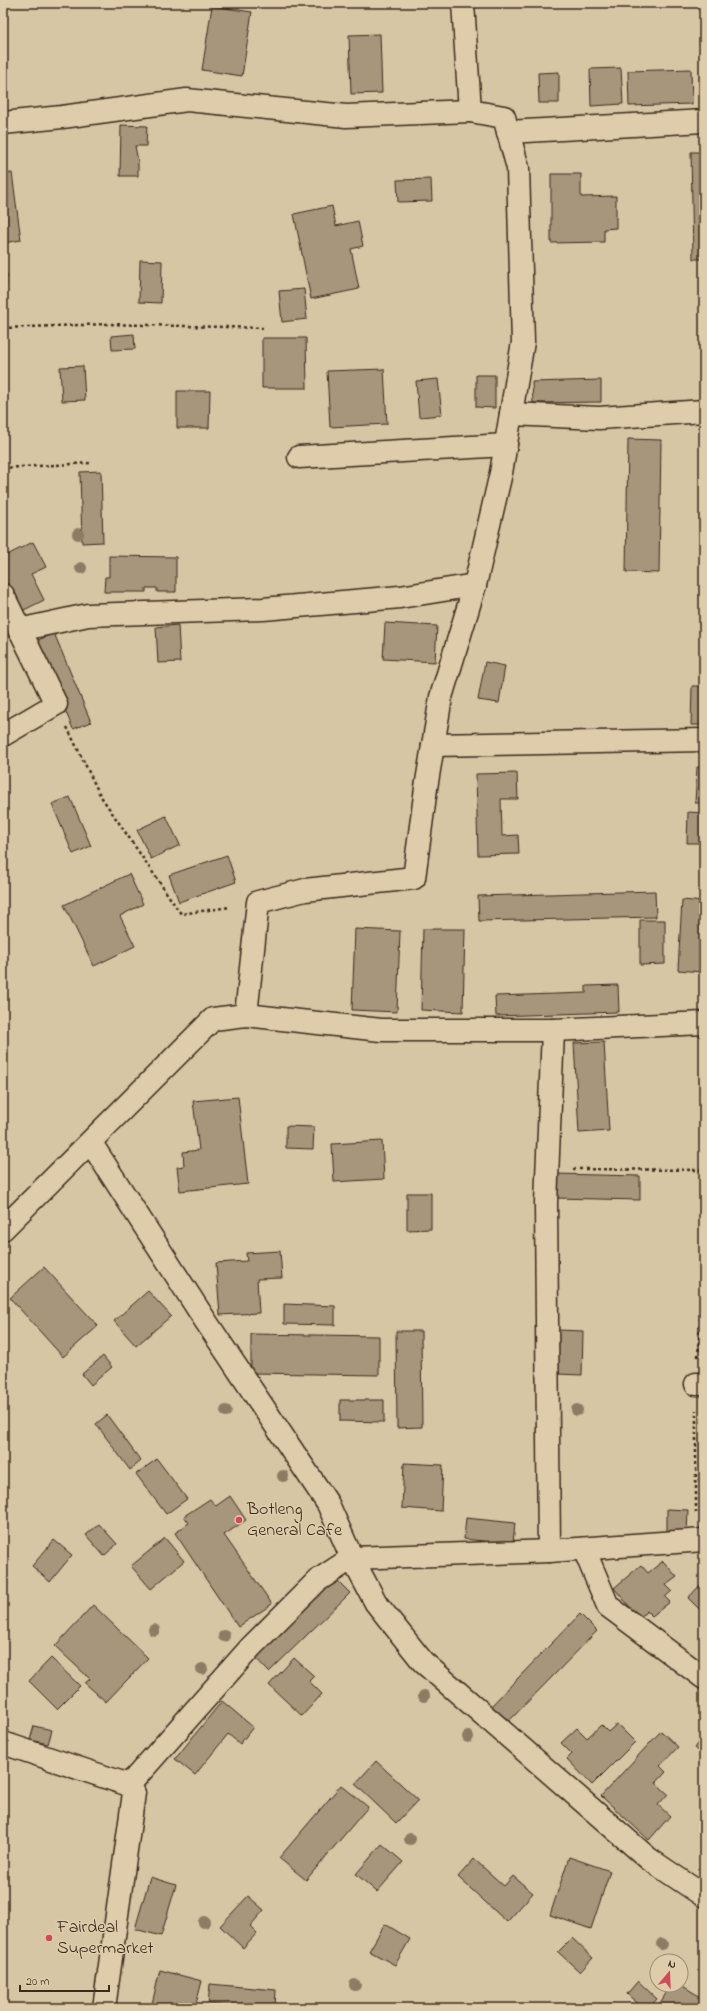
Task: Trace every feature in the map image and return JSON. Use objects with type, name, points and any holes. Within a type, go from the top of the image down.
[{"type":"street","points":[[463,3],[470,111]]},
{"type":"street","points":[[3,123],[62,117],[187,100],[346,116],[470,111],[504,117],[518,168],[523,342],[502,473],[475,585],[440,697],[414,878],[305,890],[258,902],[246,1015]]},
{"type":"street","points":[[508,132],[704,121]]},
{"type":"street","points":[[511,414],[599,418],[704,411]]},
{"type":"street","points":[[299,457],[506,445]]},
{"type":"street","points":[[20,630],[88,615],[263,609],[400,597],[475,585]]},
{"type":"street","points":[[3,595],[56,704],[3,735]]},
{"type":"street","points":[[433,745],[704,740]]},
{"type":"street","points":[[3,1229],[91,1143],[213,1019],[246,1015],[382,1030],[553,1030],[704,1023]]},
{"type":"street","points":[[549,1551],[546,1211],[553,1030]]},
{"type":"street","points":[[91,1143],[205,1320],[328,1504],[352,1558],[376,1603],[423,1662],[648,1859],[704,1896]]},
{"type":"street","points":[[129,1785],[251,1647],[317,1581],[352,1558],[549,1551],[704,1540]]},
{"type":"street","points":[[584,1549],[608,1606],[704,1678]]},
{"type":"street","points":[[3,1743],[129,1785],[134,1793],[104,2008]]},
{"type":"path","points":[[3,328],[107,324],[263,328]]},
{"type":"path","points":[[3,468],[90,463]]},
{"type":"path","points":[[56,704],[100,795],[181,914],[258,902]]},
{"type":"path","points":[[548,1168],[704,1170]]},
{"type":"building","points":[[212,6],[252,12],[242,76],[202,70]]},
{"type":"building","points":[[380,34],[382,93],[351,94],[349,35]]},
{"type":"building","points":[[621,68],[623,104],[591,106],[590,69]]},
{"type":"building","points":[[691,69],[692,104],[629,106],[628,71]]},
{"type":"building","points":[[559,72],[559,103],[539,103],[538,73]]},
{"type":"building","points":[[121,125],[147,126],[146,146],[135,146],[138,161],[138,176],[120,176]]},
{"type":"building","points":[[691,152],[704,152],[704,259],[693,259]]},
{"type":"building","points":[[12,173],[21,240],[3,243],[3,174]]},
{"type":"building","points":[[551,174],[581,174],[581,197],[616,196],[616,228],[604,229],[604,242],[551,243]]},
{"type":"building","points":[[431,179],[432,201],[398,202],[397,180]]},
{"type":"building","points":[[332,206],[336,226],[358,221],[363,246],[351,249],[359,289],[311,299],[294,214]]},
{"type":"building","points":[[140,260],[162,261],[161,303],[139,302]]},
{"type":"building","points":[[3,274],[7,274],[5,301],[3,301]]},
{"type":"building","points":[[304,289],[307,319],[282,322],[279,291]]},
{"type":"building","points":[[134,334],[135,349],[112,350],[111,336]]},
{"type":"building","points":[[262,338],[306,338],[307,388],[262,388]]},
{"type":"building","points":[[83,366],[85,400],[62,401],[60,367]]},
{"type":"building","points":[[384,369],[387,424],[330,427],[327,371]]},
{"type":"building","points":[[476,375],[495,375],[495,408],[476,407]]},
{"type":"building","points":[[438,379],[442,415],[419,417],[416,381]]},
{"type":"building","points":[[601,380],[601,402],[533,403],[532,382]]},
{"type":"building","points":[[177,391],[210,391],[209,428],[177,428]]},
{"type":"building","points":[[628,439],[661,440],[659,573],[626,572]]},
{"type":"building","points":[[101,471],[103,542],[82,543],[80,472]]},
{"type":"building","points":[[33,542],[46,567],[31,574],[44,600],[20,612],[3,580],[3,557]]},
{"type":"building","points":[[109,556],[176,557],[176,592],[157,592],[157,588],[146,588],[146,592],[104,592],[105,577],[109,577]]},
{"type":"building","points":[[385,623],[437,626],[435,662],[383,659]]},
{"type":"building","points":[[178,625],[180,662],[158,663],[156,627]]},
{"type":"building","points":[[54,633],[91,722],[73,729],[36,641]]},
{"type":"building","points":[[485,662],[505,666],[499,703],[478,700]]},
{"type":"building","points":[[692,686],[704,686],[704,725],[691,725]]},
{"type":"building","points":[[697,767],[704,768],[704,803],[695,803]]},
{"type":"building","points":[[517,773],[518,799],[501,799],[502,836],[518,835],[519,854],[478,855],[476,774]]},
{"type":"building","points":[[70,797],[91,846],[73,854],[52,804]]},
{"type":"building","points":[[688,812],[704,813],[704,843],[687,843]]},
{"type":"building","points":[[166,816],[180,845],[151,859],[137,830]]},
{"type":"building","points":[[227,855],[236,882],[179,902],[169,875]]},
{"type":"building","points":[[704,869],[704,881],[701,881],[700,870]]},
{"type":"building","points":[[129,874],[143,904],[120,916],[135,946],[94,966],[64,905]]},
{"type":"building","points":[[655,891],[656,917],[479,921],[478,896]]},
{"type":"building","points":[[682,900],[704,902],[702,972],[678,970]]},
{"type":"building","points":[[640,920],[665,920],[665,964],[640,965]]},
{"type":"building","points":[[355,929],[400,931],[397,1012],[352,1010]]},
{"type":"building","points":[[423,929],[465,929],[463,1012],[421,1010]]},
{"type":"building","points":[[618,985],[619,1012],[496,1016],[495,996],[586,993],[586,986]]},
{"type":"building","points":[[604,1042],[609,1131],[579,1133],[574,1043]]},
{"type":"building","points":[[238,1097],[248,1184],[180,1191],[177,1167],[184,1166],[183,1152],[199,1150],[193,1101]]},
{"type":"building","points":[[286,1126],[314,1127],[313,1149],[286,1148]]},
{"type":"building","points":[[382,1141],[384,1179],[334,1182],[332,1144]]},
{"type":"building","points":[[555,1174],[640,1176],[640,1200],[555,1198]]},
{"type":"building","points":[[407,1193],[431,1193],[431,1229],[407,1230]]},
{"type":"building","points":[[280,1251],[282,1278],[257,1279],[259,1313],[220,1315],[216,1263],[247,1261],[246,1253]]},
{"type":"building","points":[[44,1267],[98,1326],[63,1357],[10,1298]]},
{"type":"building","points":[[148,1291],[171,1316],[136,1346],[114,1321]]},
{"type":"building","points":[[284,1304],[335,1306],[335,1325],[284,1324]]},
{"type":"building","points":[[558,1330],[583,1331],[582,1375],[556,1374]]},
{"type":"building","points":[[396,1331],[421,1331],[422,1427],[397,1428]]},
{"type":"building","points":[[251,1334],[379,1336],[379,1375],[251,1373]]},
{"type":"building","points":[[103,1356],[112,1367],[91,1385],[82,1374]]},
{"type":"building","points":[[340,1400],[384,1400],[384,1422],[340,1421]]},
{"type":"building","points":[[107,1415],[141,1461],[130,1470],[96,1424]]},
{"type":"building","points":[[157,1459],[187,1499],[166,1514],[136,1474]]},
{"type":"building","points":[[404,1463],[443,1465],[441,1511],[402,1508]]},
{"type":"building","points":[[230,1496],[246,1520],[224,1535],[272,1604],[238,1627],[175,1533],[189,1523],[184,1516],[210,1499],[216,1506]]},
{"type":"building","points":[[667,1509],[688,1510],[687,1534],[667,1534]]},
{"type":"building","points":[[466,1518],[515,1523],[513,1544],[464,1539]]},
{"type":"building","points":[[99,1524],[117,1544],[104,1556],[86,1535]]},
{"type":"building","points":[[165,1538],[184,1561],[151,1589],[131,1566]]},
{"type":"building","points":[[54,1540],[72,1555],[50,1582],[32,1566]]},
{"type":"building","points":[[663,1561],[677,1577],[666,1585],[672,1591],[665,1597],[670,1602],[652,1616],[647,1611],[639,1618],[614,1588],[641,1565],[648,1573]]},
{"type":"building","points":[[332,1575],[350,1593],[269,1672],[251,1653]]},
{"type":"building","points":[[704,1581],[704,1609],[701,1611],[688,1598]]},
{"type":"building","points":[[93,1605],[148,1658],[106,1702],[85,1683],[90,1679],[55,1646]]},
{"type":"building","points":[[580,1614],[597,1631],[508,1722],[491,1706]]},
{"type":"building","points":[[51,1658],[80,1686],[57,1709],[29,1681]]},
{"type":"building","points":[[294,1658],[314,1676],[309,1681],[322,1694],[302,1716],[269,1685]]},
{"type":"building","points":[[222,1701],[253,1727],[240,1744],[228,1734],[195,1775],[175,1759]]},
{"type":"building","points":[[617,1724],[635,1742],[592,1785],[567,1759],[572,1754],[561,1743],[577,1728],[587,1738],[601,1725],[608,1732]]},
{"type":"building","points":[[34,1726],[52,1730],[48,1744],[30,1740]]},
{"type":"building","points":[[661,1731],[678,1747],[660,1766],[666,1772],[656,1783],[668,1794],[658,1805],[670,1816],[649,1840],[601,1796]]},
{"type":"building","points":[[704,1735],[704,1756],[694,1748]]},
{"type":"building","points":[[376,1761],[418,1800],[396,1823],[355,1784]]},
{"type":"building","points":[[341,1785],[368,1807],[306,1880],[279,1858]]},
{"type":"building","points":[[382,1844],[403,1862],[377,1892],[356,1874]]},
{"type":"building","points":[[569,1857],[610,1871],[591,1929],[550,1915]]},
{"type":"building","points":[[474,1859],[504,1886],[513,1876],[533,1893],[507,1922],[458,1877]]},
{"type":"building","points":[[150,1877],[176,1885],[161,1936],[135,1929]]},
{"type":"building","points":[[248,1896],[264,1910],[250,1926],[257,1933],[243,1948],[220,1926]]},
{"type":"building","points":[[385,1924],[410,1939],[395,1965],[369,1951]]},
{"type":"building","points":[[572,1938],[593,1958],[580,1972],[558,1952]]},
{"type":"building","points":[[160,1970],[202,1981],[195,2008],[151,2008]]},
{"type":"building","points":[[638,1981],[657,1999],[649,2008],[643,2008],[627,1994]]},
{"type":"building","points":[[210,1984],[276,1990],[275,2008],[249,2008],[208,2004]]},
{"type":"building","points":[[689,1990],[704,1999],[704,2008],[657,2008],[666,1993],[689,1993]]},
{"type":"place","name":"Botleng General Cafe","points":[[239,1520]]},
{"type":"place","name":"Fairdeal Supermarket","points":[[49,1938]]}]
